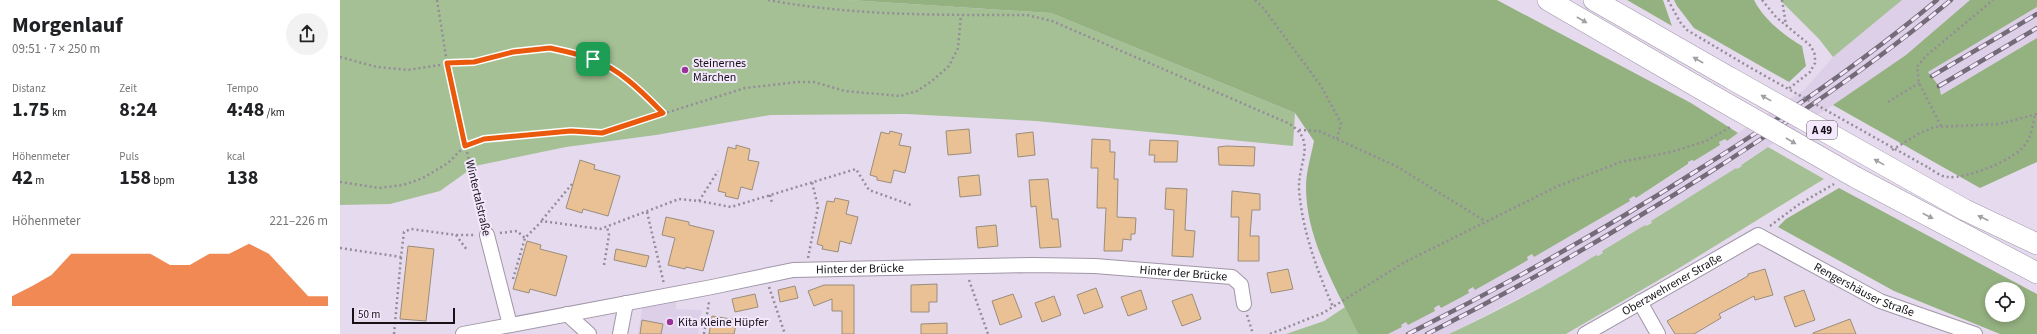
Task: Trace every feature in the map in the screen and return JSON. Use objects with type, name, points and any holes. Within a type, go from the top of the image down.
[{"type":"highway","name":"A 49","points":[[1548,0],[1893,198],[2037,273]]},
{"type":"highway","name":"A 49","points":[[1594,0],[1965,210],[2037,244]]},
{"type":"street","name":"Wintertalstraße","points":[[487,235],[510,325]]},
{"type":"street","name":"Oberzwehrener Straße","points":[[1585,334],[1758,235]]},
{"type":"street","name":"Rengershäuser Straße","points":[[1758,235],[1880,301],[1975,334]]},
{"type":"street","name":"Hinter der Brücke","points":[[463,334],[712,287],[793,270],[964,266],[1095,266],[1232,277],[1241,285],[1244,304]]},
{"type":"street","points":[[1640,302],[1658,334]]},
{"type":"street","points":[[620,334],[626,303]]},
{"type":"street","points":[[567,314],[589,334]]},
{"type":"path","name":"Wintertalstraße","points":[[436,0],[447,63],[465,146],[487,235]]},
{"type":"path","points":[[768,0],[796,5],[865,13],[1027,15],[1052,21],[1288,123],[1299,130],[1304,138],[1299,187],[1301,211],[1308,238],[1332,307]]},
{"type":"path","points":[[1254,0],[1264,9],[1321,86],[1341,123],[1338,139]]},
{"type":"path","points":[[1668,0],[1680,22],[1687,30],[1943,177],[1952,178],[1982,170],[2009,158],[2022,149],[2028,141],[2036,114]]},
{"type":"path","points":[[1762,0],[1786,25],[1810,46],[1815,59],[1810,72],[1785,91]]},
{"type":"path","points":[[1782,0],[1786,25]]},
{"type":"path","points":[[1993,0],[1920,62],[1917,72],[1919,83],[1941,126],[1999,124],[2036,114]]},
{"type":"path","points":[[340,182],[379,188],[403,185],[423,178],[448,164],[465,146],[484,139],[571,131],[602,133],[745,88],[798,82],[814,82],[845,91],[884,96],[900,96],[917,91],[932,81],[949,66],[958,48],[961,15]]},
{"type":"path","points":[[340,57],[377,68],[408,70],[447,63],[474,62],[513,52],[550,48],[593,59],[621,75],[644,94],[663,113]]},
{"type":"path","points":[[1888,102],[1919,83]]},
{"type":"path","points":[[1270,334],[1323,313],[1405,262],[1485,221],[1572,181],[1621,162],[1671,152],[1706,141],[1738,123]]},
{"type":"path","points":[[1299,130],[1319,131],[1396,166],[1485,221]]},
{"type":"path","points":[[542,221],[600,229],[679,199],[731,207],[856,169],[869,190],[911,205]]},
{"type":"path","points":[[699,201],[718,171]]},
{"type":"path","points":[[806,270],[818,207],[812,182]]},
{"type":"path","points":[[505,306],[525,238],[542,221],[572,184]]},
{"type":"path","points":[[770,195],[772,203]]},
{"type":"path","points":[[648,212],[667,295]]},
{"type":"path","points":[[604,265],[609,235],[606,227]]},
{"type":"path","points":[[394,334],[404,232],[411,229],[456,235],[487,235],[516,231],[525,238]]},
{"type":"path","points":[[456,235],[467,250]]},
{"type":"path","points":[[340,248],[401,257]]},
{"type":"path","points":[[964,266],[988,334]]},
{"type":"path","points":[[765,276],[785,334]]},
{"type":"path","points":[[704,334],[712,287]]},
{"type":"path","points":[[1244,304],[1253,334]]},
{"type":"shaded area","points":[[1902,0],[1970,0],[1906,55],[1833,105],[1741,164],[1742,166],[1737,169],[1736,168],[1651,221],[1652,223],[1646,226],[1645,225],[1602,251],[1603,253],[1597,256],[1596,255],[1566,274],[1449,334],[1388,334],[1402,327],[1401,325],[1406,322],[1408,324],[1435,311],[1434,308],[1440,305],[1441,307],[1469,293],[1468,290],[1473,287],[1475,289],[1528,260],[1527,257],[1533,254],[1534,256],[1630,201],[1629,199],[1634,196],[1636,198],[1688,165],[1687,163],[1692,159],[1693,161],[1720,144],[1719,142],[1725,138],[1727,141],[1805,89],[1833,57]]},
{"type":"shaded area","points":[[2037,7],[2037,38],[1940,95],[1939,86],[1928,72]]},
{"type":"shaded area","name":"Kita Kleine Hüpfer","points":[[676,302],[676,309],[702,310],[698,334],[638,334],[643,303]]},
{"type":"green space","points":[[340,0],[849,0],[1051,13],[1295,113],[1293,146],[1036,121],[907,114],[770,115],[656,135],[566,147],[475,166],[440,191],[390,204],[340,205]]},
{"type":"green space","points":[[849,0],[1497,0],[1691,103],[1738,133],[1727,141],[1725,139],[1719,142],[1720,145],[1694,161],[1692,160],[1688,162],[1688,164],[1636,198],[1634,196],[1629,199],[1630,201],[1534,257],[1532,254],[1527,257],[1528,260],[1475,290],[1473,287],[1468,290],[1469,293],[1441,308],[1439,305],[1434,308],[1435,311],[1408,325],[1406,322],[1401,325],[1402,327],[1388,334],[1358,334],[1324,263],[1311,226],[1307,207],[1306,181],[1314,141],[1295,113],[1051,13]]},
{"type":"green space","points":[[1627,0],[1663,0],[1672,26]]},
{"type":"green space","points":[[1674,0],[1754,0],[1763,14],[1775,26],[1802,46],[1806,66],[1789,82],[1694,28]]},
{"type":"green space","points":[[1780,0],[1902,0],[1833,57],[1819,39]]},
{"type":"green space","points":[[1970,0],[2037,0],[2037,7],[1928,72],[1939,86],[1941,95],[2037,38],[2037,162],[1980,188],[1833,105],[1906,55]]},
{"type":"green space","points":[[1768,147],[1824,179],[1676,270],[1566,334],[1449,334],[1524,297],[1596,255],[1598,256],[1603,253],[1602,251],[1645,225],[1646,226],[1652,223],[1651,221],[1736,168],[1737,169],[1742,166],[1741,165]]},
{"type":"green space","points":[[1839,188],[2015,282],[1985,282],[1985,322],[2025,322],[2025,288],[2037,294],[2037,334],[2000,334],[1894,291],[1778,227],[1786,219]]},
{"type":"green space","points":[[1345,307],[1358,334],[1286,334],[1324,321]]},
{"type":"building","points":[[969,129],[971,153],[948,155],[946,131]]},
{"type":"building","points":[[890,131],[902,134],[899,145],[911,147],[905,173],[894,170],[891,183],[877,180],[877,177],[870,175],[881,132],[889,134]]},
{"type":"building","points":[[1033,132],[1035,155],[1018,157],[1016,134]]},
{"type":"building","points":[[1092,139],[1110,140],[1110,152],[1115,152],[1114,179],[1118,179],[1117,217],[1136,218],[1135,234],[1131,234],[1131,240],[1123,239],[1122,251],[1104,251],[1106,208],[1097,208],[1098,168],[1091,168]]},
{"type":"building","points":[[1150,140],[1178,141],[1177,162],[1154,162],[1155,155],[1149,155]]},
{"type":"building","points":[[736,145],[750,149],[748,160],[759,162],[752,190],[741,187],[738,199],[725,196],[726,193],[718,191],[728,147],[736,149]]},
{"type":"building","points":[[1218,147],[1255,147],[1254,166],[1219,165]]},
{"type":"building","points":[[580,160],[595,165],[594,169],[620,176],[608,216],[583,209],[582,213],[566,208]]},
{"type":"building","points":[[979,175],[981,195],[960,197],[958,177]]},
{"type":"building","points":[[1048,179],[1052,219],[1058,219],[1061,247],[1040,248],[1036,206],[1031,207],[1029,180]]},
{"type":"building","points":[[1166,188],[1187,189],[1185,230],[1195,231],[1193,257],[1172,256],[1174,210],[1165,209]]},
{"type":"building","points":[[1232,191],[1260,194],[1260,210],[1252,210],[1250,236],[1259,236],[1259,261],[1238,261],[1239,217],[1231,217]]},
{"type":"building","points":[[835,198],[849,201],[846,214],[858,217],[851,244],[840,241],[838,252],[822,249],[823,246],[817,244],[827,201],[834,202]]},
{"type":"building","points":[[666,217],[689,222],[689,225],[714,231],[703,271],[668,265],[675,238],[662,235]]},
{"type":"building","points":[[996,225],[998,246],[978,248],[976,227]]},
{"type":"building","points":[[527,241],[541,245],[540,249],[567,256],[556,296],[530,289],[529,293],[513,289]]},
{"type":"building","points":[[408,246],[434,249],[426,321],[400,319]]},
{"type":"building","points":[[616,249],[649,256],[646,267],[614,260]]},
{"type":"building","points":[[1288,269],[1293,289],[1271,293],[1267,273]]},
{"type":"building","points":[[1765,269],[1773,295],[1755,300],[1754,296],[1719,314],[1721,318],[1694,334],[1675,334],[1667,321],[1748,276],[1748,274]]},
{"type":"building","points":[[937,284],[937,302],[929,302],[929,312],[911,312],[911,285]]},
{"type":"building","points":[[824,285],[854,285],[854,334],[842,334],[842,311],[832,311],[832,299],[814,306],[808,291]]},
{"type":"building","points":[[795,286],[798,298],[780,302],[778,290]]},
{"type":"building","points":[[1096,288],[1103,307],[1084,314],[1077,295]]},
{"type":"building","points":[[1141,290],[1147,309],[1128,316],[1121,297]]},
{"type":"building","points":[[1804,290],[1815,320],[1795,327],[1784,297]]},
{"type":"building","points":[[755,294],[758,307],[735,312],[732,299]]},
{"type":"building","points":[[1013,294],[1022,317],[1000,325],[992,301]]},
{"type":"building","points":[[1192,294],[1201,319],[1182,326],[1172,301]]},
{"type":"building","points":[[1054,296],[1061,315],[1042,322],[1035,303]]},
{"type":"building","points":[[712,316],[737,320],[734,334],[709,334]]},
{"type":"building","points":[[1850,319],[1856,334],[1813,334],[1813,333]]},
{"type":"building","points":[[642,320],[663,324],[661,334],[640,334]]},
{"type":"building","points":[[947,323],[947,334],[921,334],[921,324]]},
{"type":"railway","points":[[1408,334],[1552,257],[1658,195],[1818,91],[1878,47],[1937,0]]},
{"type":"railway","points":[[1427,334],[1498,297],[1567,258],[1704,176],[1767,135],[1861,70],[1951,0]]},
{"type":"railway","points":[[1932,76],[2037,14]]},
{"type":"railway","points":[[1939,86],[2037,28]]},
{"type":"place","name":"Steinernes Märchen","points":[[685,70]]},
{"type":"place","name":"Kita Kleine Hüpfer","points":[[670,322]]},
{"type":"route","points":[[550,48],[593,59],[621,75],[644,94],[663,113],[602,133],[571,131],[484,139],[465,146],[447,63],[474,62],[513,52],[550,48]]}]
